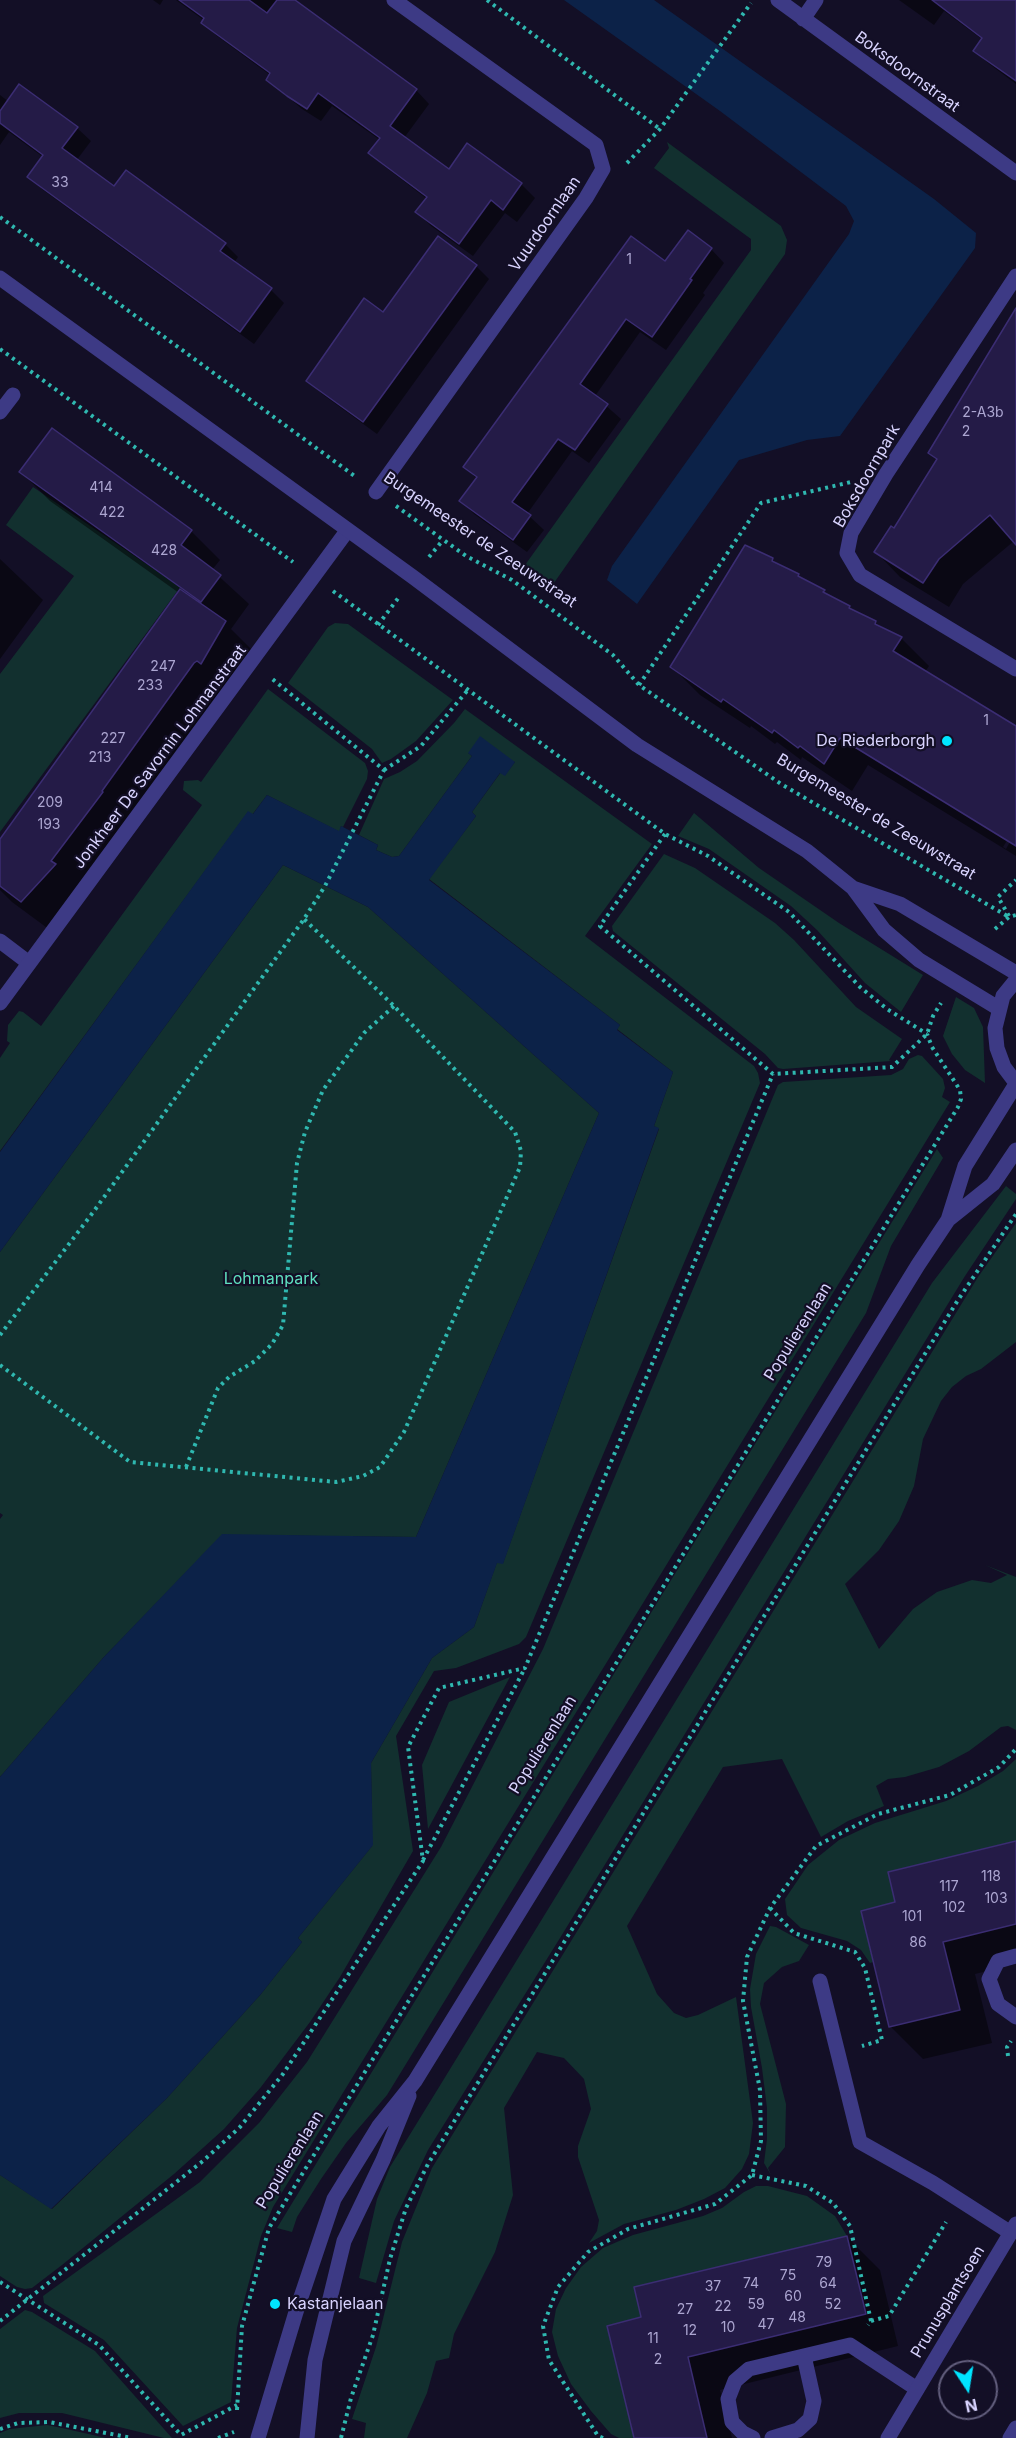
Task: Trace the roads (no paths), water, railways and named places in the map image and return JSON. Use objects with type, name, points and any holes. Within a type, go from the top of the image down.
[{"type":"street","name":"Vuurdoornlaan","points":[[376,492],[586,198],[603,169],[596,145],[394,0]]},
{"type":"street","name":"Boksdoornstraat","points":[[778,0],[1016,173]]},
{"type":"street","points":[[803,18],[816,0]]},
{"type":"street","name":"Boksdoornpark","points":[[1016,276],[850,533],[847,553],[860,575],[1016,669]]},
{"type":"street","points":[[0,278],[637,744],[807,851],[853,888],[884,930],[919,960],[999,1008]]},
{"type":"street","points":[[0,412],[13,395]]},
{"type":"street","name":"Jonkheer De Savornin Lohmanstraat","points":[[0,1003],[348,531]]},
{"type":"street","points":[[853,888],[900,904],[1016,974]]},
{"type":"street","points":[[0,941],[29,963]]},
{"type":"street","points":[[258,2438],[334,2199],[379,2126],[415,2081],[918,1265],[948,1220],[965,1167],[1016,1083],[1004,1067],[997,1048],[995,1028],[1004,996],[1016,980]]},
{"type":"street","points":[[948,1220],[993,1184],[1016,1150]]},
{"type":"street","points":[[1016,1956],[998,1960],[989,1979],[998,2004],[1016,2017]]},
{"type":"street","points":[[820,1981],[860,2142],[933,2182],[959,2200],[1014,2231]]},
{"type":"street","points":[[307,2438],[315,2360],[344,2241],[383,2160],[415,2081]]},
{"type":"street","name":"Prunusplantsoen","points":[[888,2438],[1014,2231]]},
{"type":"street","points":[[753,2438],[743,2433],[732,2422],[728,2399],[735,2381],[749,2368],[850,2345],[917,2389]]},
{"type":"street","points":[[772,2438],[798,2430],[810,2419],[814,2401],[804,2356]]},
{"type":"street","points":[[1010,2438],[1016,2428]]},
{"type":"water","points":[[564,0],[654,0],[934,199],[976,233],[975,248],[840,436],[807,440],[739,460],[637,604],[607,580],[612,566],[849,234],[854,221],[846,206],[720,111]]},
{"type":"water","points":[[480,736],[515,762],[505,776],[500,773],[472,812],[476,816],[429,880],[620,1025],[617,1030],[673,1072],[654,1126],[659,1128],[503,1564],[497,1563],[474,1627],[432,1658],[371,1763],[373,1845],[298,1938],[302,1942],[261,1994],[167,2098],[51,2209],[0,2175],[0,1777],[103,1658],[222,1534],[416,1537],[599,1113],[368,907],[283,865],[0,1252],[0,1152],[248,811],[253,814],[267,795],[339,831],[341,826],[378,845],[376,850],[392,857],[399,856],[472,756],[468,753]]},
{"type":"place","name":"De Riederborgh","points":[[947,741]]},
{"type":"place","name":"Kastanjelaan","points":[[275,2304]]},
{"type":"park label","name":"Lohmanpark","points":[[271,1279]]}]
